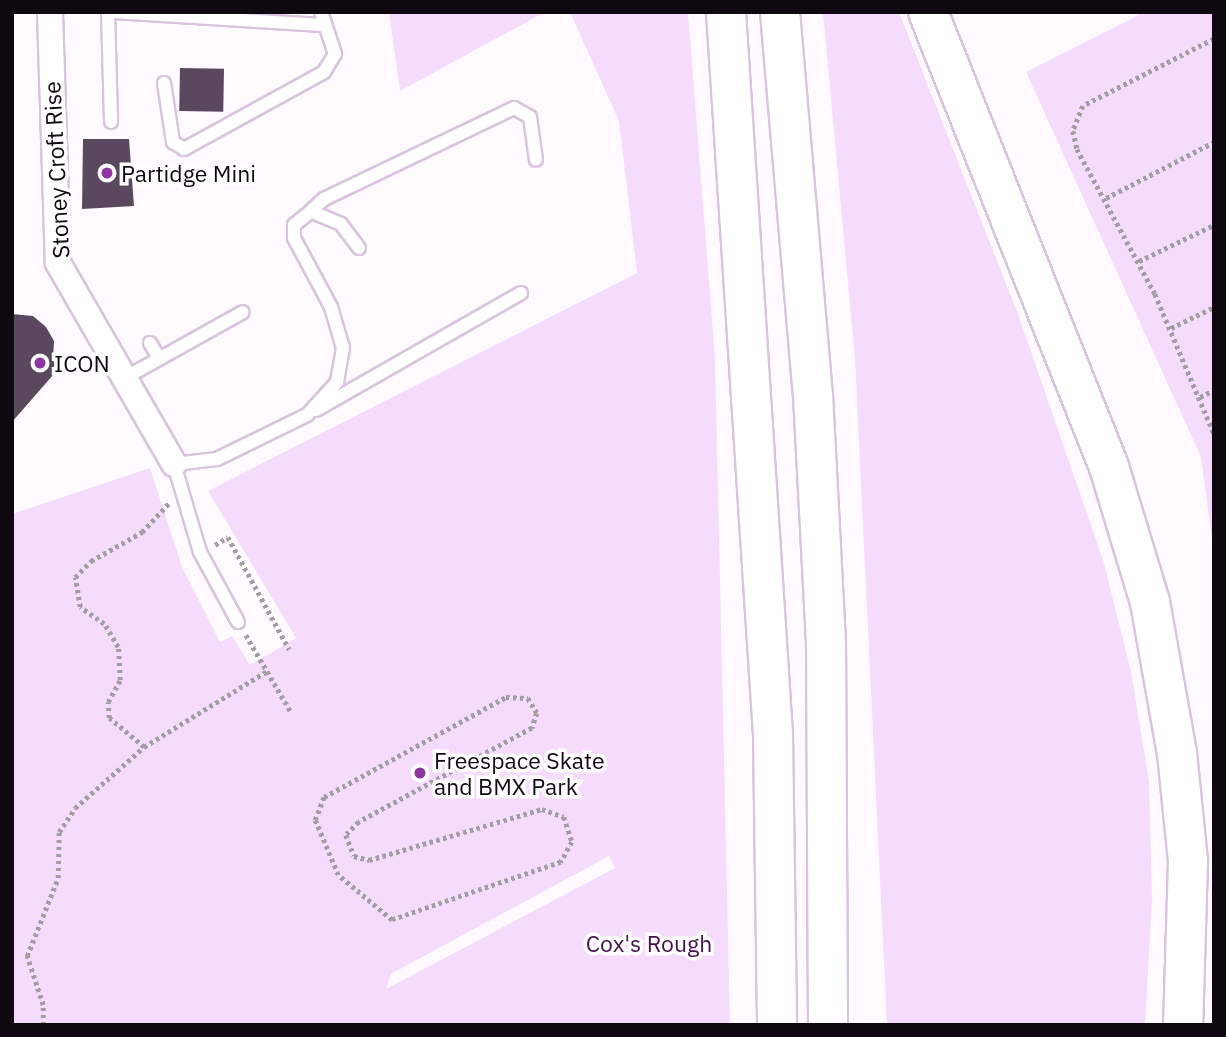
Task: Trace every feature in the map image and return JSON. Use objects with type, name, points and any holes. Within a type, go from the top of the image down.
[{"type":"highway","points":[[726,12],[773,734],[778,1025]]},
{"type":"highway","points":[[780,12],[813,395],[826,642],[828,1025]]},
{"type":"highway","points":[[928,12],[1031,284],[1109,467],[1150,602],[1177,753],[1188,861],[1183,1025]]},
{"type":"highway","points":[[755,1025],[759,817],[773,734]]},
{"type":"street","name":"Stoney Croft Rise","points":[[50,12],[58,263],[122,380],[174,464]]},
{"type":"lane","points":[[108,12],[111,122]]},
{"type":"lane","points":[[114,12],[322,19],[333,38],[335,54],[324,72],[184,149],[173,142],[164,83]]},
{"type":"lane","points":[[307,415],[337,382],[343,348],[331,307],[294,238],[294,225],[324,199],[514,108],[530,117],[536,160]]},
{"type":"lane","points":[[311,211],[341,224],[359,248]]},
{"type":"lane","points":[[238,622],[200,552],[174,464],[217,459],[307,415],[522,292]]},
{"type":"lane","points":[[122,380],[243,312]]},
{"type":"lane","points":[[150,343],[159,358]]},
{"type":"path","points":[[1214,39],[1097,98],[1074,117],[1077,149],[1139,261],[1171,328],[1214,434]]},
{"type":"path","points":[[1106,198],[1214,142]]},
{"type":"path","points":[[1139,261],[1214,225]]},
{"type":"path","points":[[1171,328],[1214,307]]},
{"type":"path","points":[[1200,397],[1214,390]]},
{"type":"path","points":[[144,747],[109,718],[108,702],[121,680],[118,647],[104,624],[80,607],[75,577],[91,561],[142,532],[170,502]]},
{"type":"path","points":[[200,552],[228,537],[289,649]]},
{"type":"path","points":[[238,622],[291,712]]},
{"type":"path","points":[[43,1025],[43,1005],[27,956],[58,878],[59,832],[75,808],[144,747],[267,671]]},
{"type":"path","points":[[506,696],[528,698],[537,713],[532,728],[359,821],[346,835],[354,856],[369,860],[542,809],[564,817],[572,842],[561,862],[392,920],[338,876],[315,820],[324,797],[506,696]]},
{"type":"green space","points":[[389,12],[545,12],[400,91]]},
{"type":"green space","name":"Cox's Rough","points":[[570,12],[688,12],[715,358],[730,1025],[12,1025],[12,514],[150,468],[182,567],[220,642],[232,636],[250,665],[296,638],[208,491],[637,273],[619,121]],"holes":[[[609,856],[615,868],[386,989],[391,974]]]},
{"type":"green space","points":[[823,12],[899,12],[1018,314],[1103,560],[1131,671],[1149,781],[1152,899],[1145,1025],[887,1025],[855,359]]},
{"type":"green space","points":[[1145,12],[1214,12],[1214,554],[1201,457],[1026,72]]},
{"type":"building","points":[[180,68],[224,69],[223,112],[179,111]]},
{"type":"building","name":"Partidge Mini","points":[[83,139],[129,139],[134,206],[82,209]]},
{"type":"building","points":[[12,314],[33,316],[46,327],[54,341],[53,361],[60,367],[12,422]]},
{"type":"place","name":"Partidge Mini","points":[[107,173]]},
{"type":"place","name":"ICON","points":[[40,363]]},
{"type":"place","name":"Freespace Skate and BMX Park","points":[[420,773]]}]
